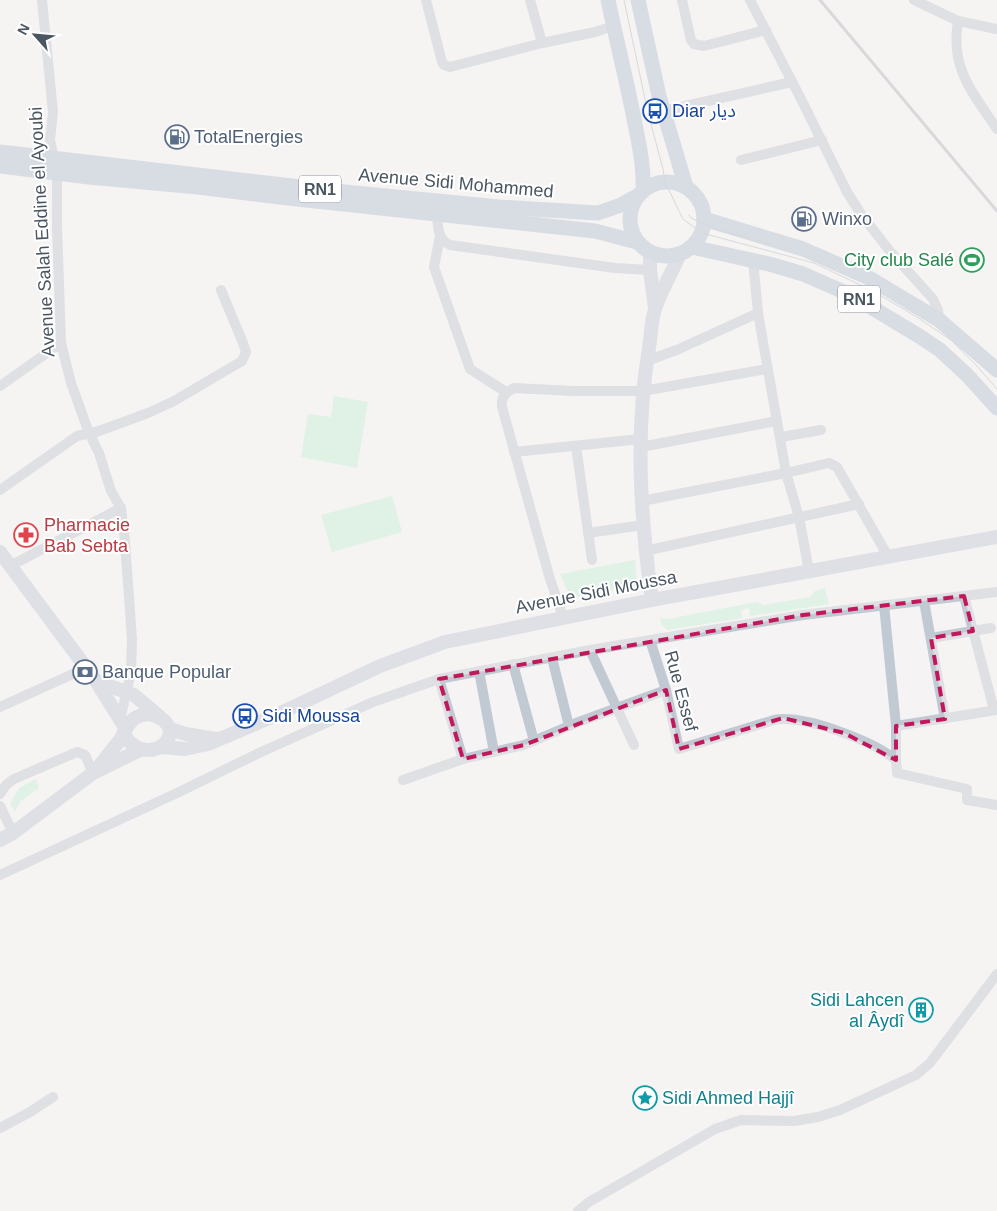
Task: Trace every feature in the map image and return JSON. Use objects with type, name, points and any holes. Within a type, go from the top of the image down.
[{"type":"main road","points":[[608,0],[644,173],[640,193],[632,206],[629,217],[630,229],[637,242]]},
{"type":"main road","points":[[638,0],[663,111],[686,187],[695,195],[701,205],[704,219],[702,233],[686,251]]},
{"type":"main road","name":"Avenue Sidi Mohammed","points":[[0,152],[56,166],[595,231],[637,242]]},
{"type":"main road","name":"Avenue Sidi Mohammed","points":[[0,166],[56,166],[415,200],[598,213],[608,211],[640,193]]},
{"type":"main road","name":"RN1","points":[[640,193],[654,184],[665,182],[686,187]]},
{"type":"main road","name":"RN1","points":[[704,219],[820,255],[894,292],[940,320],[997,370]]},
{"type":"main road","name":"RN1","points":[[637,242],[650,253],[660,256],[670,256],[686,251],[753,260],[803,274],[829,284],[879,311],[940,350],[967,375],[997,408]]},
{"type":"street","name":"Avenue Salah Eddine el Ayoubi","points":[[42,0],[53,112],[50,140],[56,166],[61,343],[65,365],[89,433],[111,491],[121,508],[125,541],[132,639],[131,672],[123,727]]},
{"type":"street","points":[[426,0],[442,62],[446,66],[454,66],[613,26]]},
{"type":"street","points":[[530,0],[542,43]]},
{"type":"street","points":[[682,0],[691,40],[697,46],[704,46],[766,30]]},
{"type":"street","points":[[750,0],[847,192],[861,214],[889,250],[933,299],[940,320]]},
{"type":"street","points":[[914,0],[958,20],[997,29]]},
{"type":"street","points":[[958,20],[955,46],[958,63],[966,84],[997,129]]},
{"type":"street","points":[[663,111],[792,82]]},
{"type":"street","points":[[741,160],[822,140]]},
{"type":"street","name":"Avenue Sidi Mohammed","points":[[437,213],[440,236],[434,267],[470,369],[506,392]]},
{"type":"street","points":[[440,236],[444,242],[456,247],[615,268],[650,270]]},
{"type":"street","points":[[655,308],[686,251]]},
{"type":"street","points":[[650,253],[650,270],[655,308],[643,391],[641,443],[643,525],[652,600]]},
{"type":"street","points":[[753,260],[758,313],[767,369],[786,473],[799,517],[809,572]]},
{"type":"street","points":[[0,490],[78,436],[99,431],[174,401],[242,361],[246,352],[221,290]]},
{"type":"street","points":[[647,361],[679,349],[758,313]]},
{"type":"street","points":[[0,386],[61,343]]},
{"type":"street","points":[[563,617],[550,579],[502,407],[502,400],[506,392],[514,388],[574,391],[643,391],[767,369]]},
{"type":"street","points":[[514,452],[538,448],[641,443],[777,421]]},
{"type":"street","points":[[780,436],[821,430]]},
{"type":"street","points":[[576,446],[592,560]]},
{"type":"street","points":[[642,501],[829,463],[837,467],[860,504],[888,558]]},
{"type":"street","points":[[645,551],[860,504]]},
{"type":"street","points":[[10,566],[121,508]]},
{"type":"street","points":[[588,533],[643,525]]},
{"type":"street","name":"Avenue Sidi Moussa","points":[[161,747],[185,749],[208,744],[243,730],[380,666],[444,642],[652,600],[997,537]]},
{"type":"street","points":[[0,552],[96,681],[123,727],[130,744],[142,750]]},
{"type":"street","points":[[0,874],[373,702],[439,679],[590,650],[803,615],[997,592]]},
{"type":"street","points":[[896,726],[995,710],[964,596]]},
{"type":"street","points":[[924,601],[945,719]]},
{"type":"street","points":[[884,605],[896,726],[897,773],[966,789],[967,800],[997,805]]},
{"type":"street","points":[[931,638],[991,628]]},
{"type":"street","name":"Rue Essef","points":[[650,640],[666,690],[679,750],[783,718],[805,721],[844,733],[877,747],[896,760]]},
{"type":"street","points":[[590,650],[634,745]]},
{"type":"street","points":[[552,658],[569,726]]},
{"type":"street","points":[[513,664],[534,741]]},
{"type":"street","points":[[0,707],[86,668]]},
{"type":"street","points":[[479,671],[494,752]]},
{"type":"street","points":[[439,679],[463,759]]},
{"type":"street","points":[[0,840],[13,833],[93,773],[142,750],[161,747],[169,740],[165,723],[150,707],[128,692],[96,681]]},
{"type":"street","points":[[403,780],[463,759],[524,745],[666,690]]},
{"type":"street","points":[[93,773],[123,727],[141,716],[154,715],[165,723]]},
{"type":"street","name":"Avenue Sidi Moussa","points":[[165,723],[202,738],[219,739]]},
{"type":"street","points":[[0,794],[6,785],[14,779],[77,752],[86,755],[93,773]]},
{"type":"street","points":[[0,806],[13,833]]},
{"type":"street","points":[[578,1211],[589,1202],[715,1129],[741,1120],[794,1121],[818,1117],[840,1110],[916,1075],[930,1063],[997,974]]},
{"type":"street","points":[[0,1128],[30,1112],[52,1097]]},
{"type":"highlighted area","points":[[964,596],[973,631],[931,638],[945,719],[896,726],[896,760],[844,733],[783,718],[679,749],[666,690],[524,745],[463,759],[439,679],[803,615]]},
{"type":"green space","points":[[334,396],[368,402],[357,468],[301,457],[308,414],[331,417]]},
{"type":"green space","points":[[392,496],[402,532],[332,552],[321,515]]},
{"type":"green space","points":[[635,560],[637,586],[571,598],[560,574]]},
{"type":"green space","points":[[825,588],[829,604],[750,616],[749,608],[741,610],[742,618],[667,630],[662,625],[660,618],[668,619],[757,602],[764,605],[810,597],[815,591]]},
{"type":"green space","points":[[36,779],[39,788],[21,801],[15,811],[10,804],[19,788]]},
{"type":"tram line","points":[[624,0],[665,182],[683,219],[702,233],[814,263],[871,290],[917,317],[952,341],[997,389]]},
{"type":"tram line","points":[[689,215],[691,218],[718,230],[771,244]]},
{"type":"railway","points":[[820,0],[997,211]]},
{"type":"place","name":"Diar ديار","points":[[655,111]]},
{"type":"place","name":"TotalEnergies","points":[[177,137]]},
{"type":"place","name":"Winxo","points":[[804,219]]},
{"type":"place","name":"City club Salé","points":[[972,260]]},
{"type":"place","name":"Pharmacie Bab Sebta","points":[[26,535]]},
{"type":"place","name":"Banque Popular","points":[[85,672]]},
{"type":"place","name":"Sidi Moussa","points":[[245,716]]},
{"type":"place","name":"Sidi Lahcen al Âydî","points":[[921,1010]]},
{"type":"place","name":"Sidi Ahmed Hajjî","points":[[645,1098]]}]
